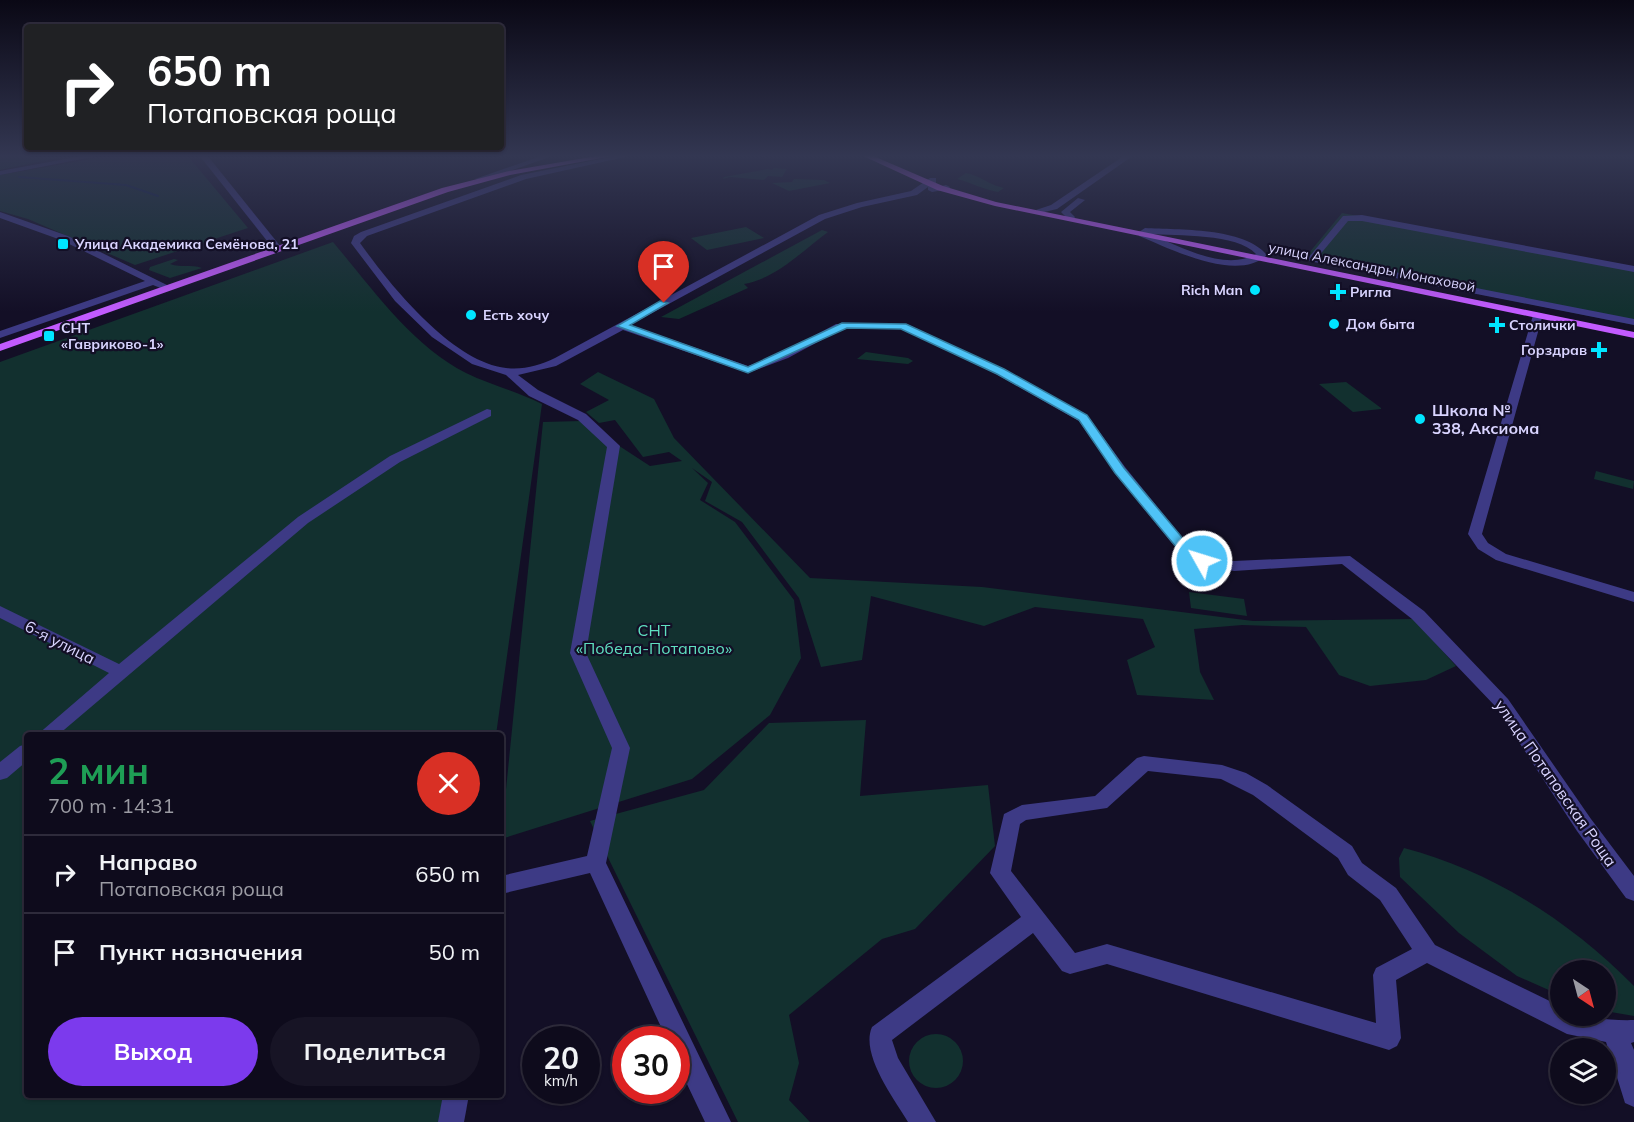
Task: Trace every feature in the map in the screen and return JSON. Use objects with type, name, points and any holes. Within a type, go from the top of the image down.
[{"type":"main road","points":[[0,348],[396,207]]},
{"type":"main road","name":"улица Александры Монаховой","points":[[1012,207],[1634,333]]},
{"type":"main road","name":"улица Александры Монаховой","points":[[1028,207],[1069,213],[1143,233]]},
{"type":"main road","name":"улица Александры Монаховой","points":[[1261,257],[1634,333]]},
{"type":"street","points":[[245,207],[278,249]]},
{"type":"street","points":[[356,221],[419,207]]},
{"type":"street","points":[[432,207],[364,234],[357,238],[355,243],[395,295],[421,322],[480,363],[509,372],[548,366],[822,217],[851,207]]},
{"type":"street","points":[[1040,210],[1052,207]]},
{"type":"street","points":[[1069,213],[1076,207]]},
{"type":"street","points":[[0,216],[21,221],[59,236],[168,288]]},
{"type":"street","points":[[1634,269],[1362,218],[1346,218],[1312,259],[1634,321]]},
{"type":"street","points":[[1143,233],[1210,260],[1242,263],[1261,257]]},
{"type":"street","points":[[0,335],[154,281]]},
{"type":"street","points":[[1538,314],[1475,531],[1479,542],[1501,557],[1634,597]]},
{"type":"street","name":"улица Потаповская Роща","points":[[622,326],[748,370],[784,356],[840,326],[903,326],[1000,372],[1083,418],[1120,470],[1185,550],[1202,561],[1233,566],[1345,559],[1418,615],[1502,702],[1584,825],[1634,892]]},
{"type":"street","points":[[509,372],[517,383],[582,418],[614,446],[578,653],[621,748],[596,863],[718,1122]]},
{"type":"street","points":[[49,732],[311,514],[395,459],[487,413]]},
{"type":"street","name":"6-я улица","points":[[0,611],[120,672]]},
{"type":"street","points":[[0,773],[24,753]]},
{"type":"street","points":[[1427,952],[1384,975],[1389,1038],[1107,954],[1070,964],[1000,873],[1011,820],[1022,813],[1100,803],[1144,764],[1222,772],[1255,787],[1345,852],[1355,869],[1388,894],[1427,952],[1575,1026],[1624,1032],[1623,1053],[1634,1094]]},
{"type":"street","points":[[504,884],[596,863]]},
{"type":"street","points":[[923,1122],[884,1055],[879,1041],[880,1035],[1035,919]]},
{"type":"street","points":[[451,1122],[455,1098]]},
{"type":"green space","points":[[0,207],[231,207],[248,228],[135,265],[28,219],[0,211]]},
{"type":"green space","points":[[1342,213],[1634,267],[1634,325],[1304,259]]},
{"type":"green space","points":[[746,227],[764,238],[707,250],[691,238]]},
{"type":"green space","points":[[822,230],[828,232],[778,270],[744,284],[748,288],[679,319],[661,317]]},
{"type":"green space","points":[[333,242],[410,331],[446,361],[466,373],[542,404],[496,732],[24,732],[24,1098],[446,1098],[442,1122],[0,1122],[0,362]]},
{"type":"green space","points":[[174,259],[178,260],[170,264],[202,268],[170,278],[149,270],[150,267]]},
{"type":"green space","points":[[866,352],[908,358],[913,361],[908,364],[857,359]]},
{"type":"green space","name":"СНТ «Победа-Потапово»","points":[[598,372],[654,399],[674,438],[810,578],[982,587],[1253,621],[1414,619],[1456,666],[1426,680],[1370,686],[1339,675],[1306,627],[1242,625],[1194,629],[1200,672],[1214,700],[1137,695],[1127,660],[1155,647],[1143,619],[1035,607],[984,626],[871,596],[862,660],[821,667],[799,598],[742,522],[705,501],[712,482],[692,468],[708,483],[700,500],[735,522],[794,600],[801,658],[770,715],[692,779],[504,838],[504,809],[543,422],[581,421],[650,466],[682,461],[669,452],[643,457],[615,420],[599,423],[586,412],[609,400],[580,384]]},
{"type":"green space","points":[[1346,382],[1381,409],[1353,412],[1319,384]]},
{"type":"green space","points":[[1596,471],[1634,481],[1633,489],[1594,479]]},
{"type":"green space","points":[[1189,592],[1244,599],[1247,616],[1191,608]]},
{"type":"green space","points":[[866,720],[860,796],[988,785],[995,846],[915,929],[882,939],[789,1015],[799,1063],[789,1100],[810,1122],[738,1122],[590,821],[704,790],[769,723]]},
{"type":"green space","points":[[1404,848],[1468,870],[1499,885],[1557,920],[1606,960],[1550,960],[1550,991],[1517,976],[1459,933],[1400,877],[1399,858]]},
{"type":"green space","points":[[1616,969],[1634,986],[1634,1016],[1616,1013]]},
{"type":"green space","points":[[931,1034],[941,1034],[951,1038],[959,1046],[963,1061],[959,1076],[951,1084],[941,1088],[931,1088],[921,1084],[913,1076],[909,1066],[909,1056],[913,1046],[921,1038]]},
{"type":"place","name":"Улица Академика Семёнова, 21","points":[[63,244]]},
{"type":"place","name":"Rich Man","points":[[1255,290]]},
{"type":"place","name":"Ригла","points":[[1338,292]]},
{"type":"place","name":"Есть хочу","points":[[471,315]]},
{"type":"place","name":"Дом быта","points":[[1334,324]]},
{"type":"place","name":"Столички","points":[[1497,325]]},
{"type":"place","name":"СНТ «Гавриково-1»","points":[[49,336]]},
{"type":"place","name":"Горздрав","points":[[1599,350]]},
{"type":"place","name":"Школа № 338, Аксиома","points":[[1420,419]]},
{"type":"route","points":[[664,303],[622,326],[748,370],[784,356],[833,329],[846,325],[903,326],[1000,372],[1083,418],[1120,470],[1185,550],[1202,561]]}]
